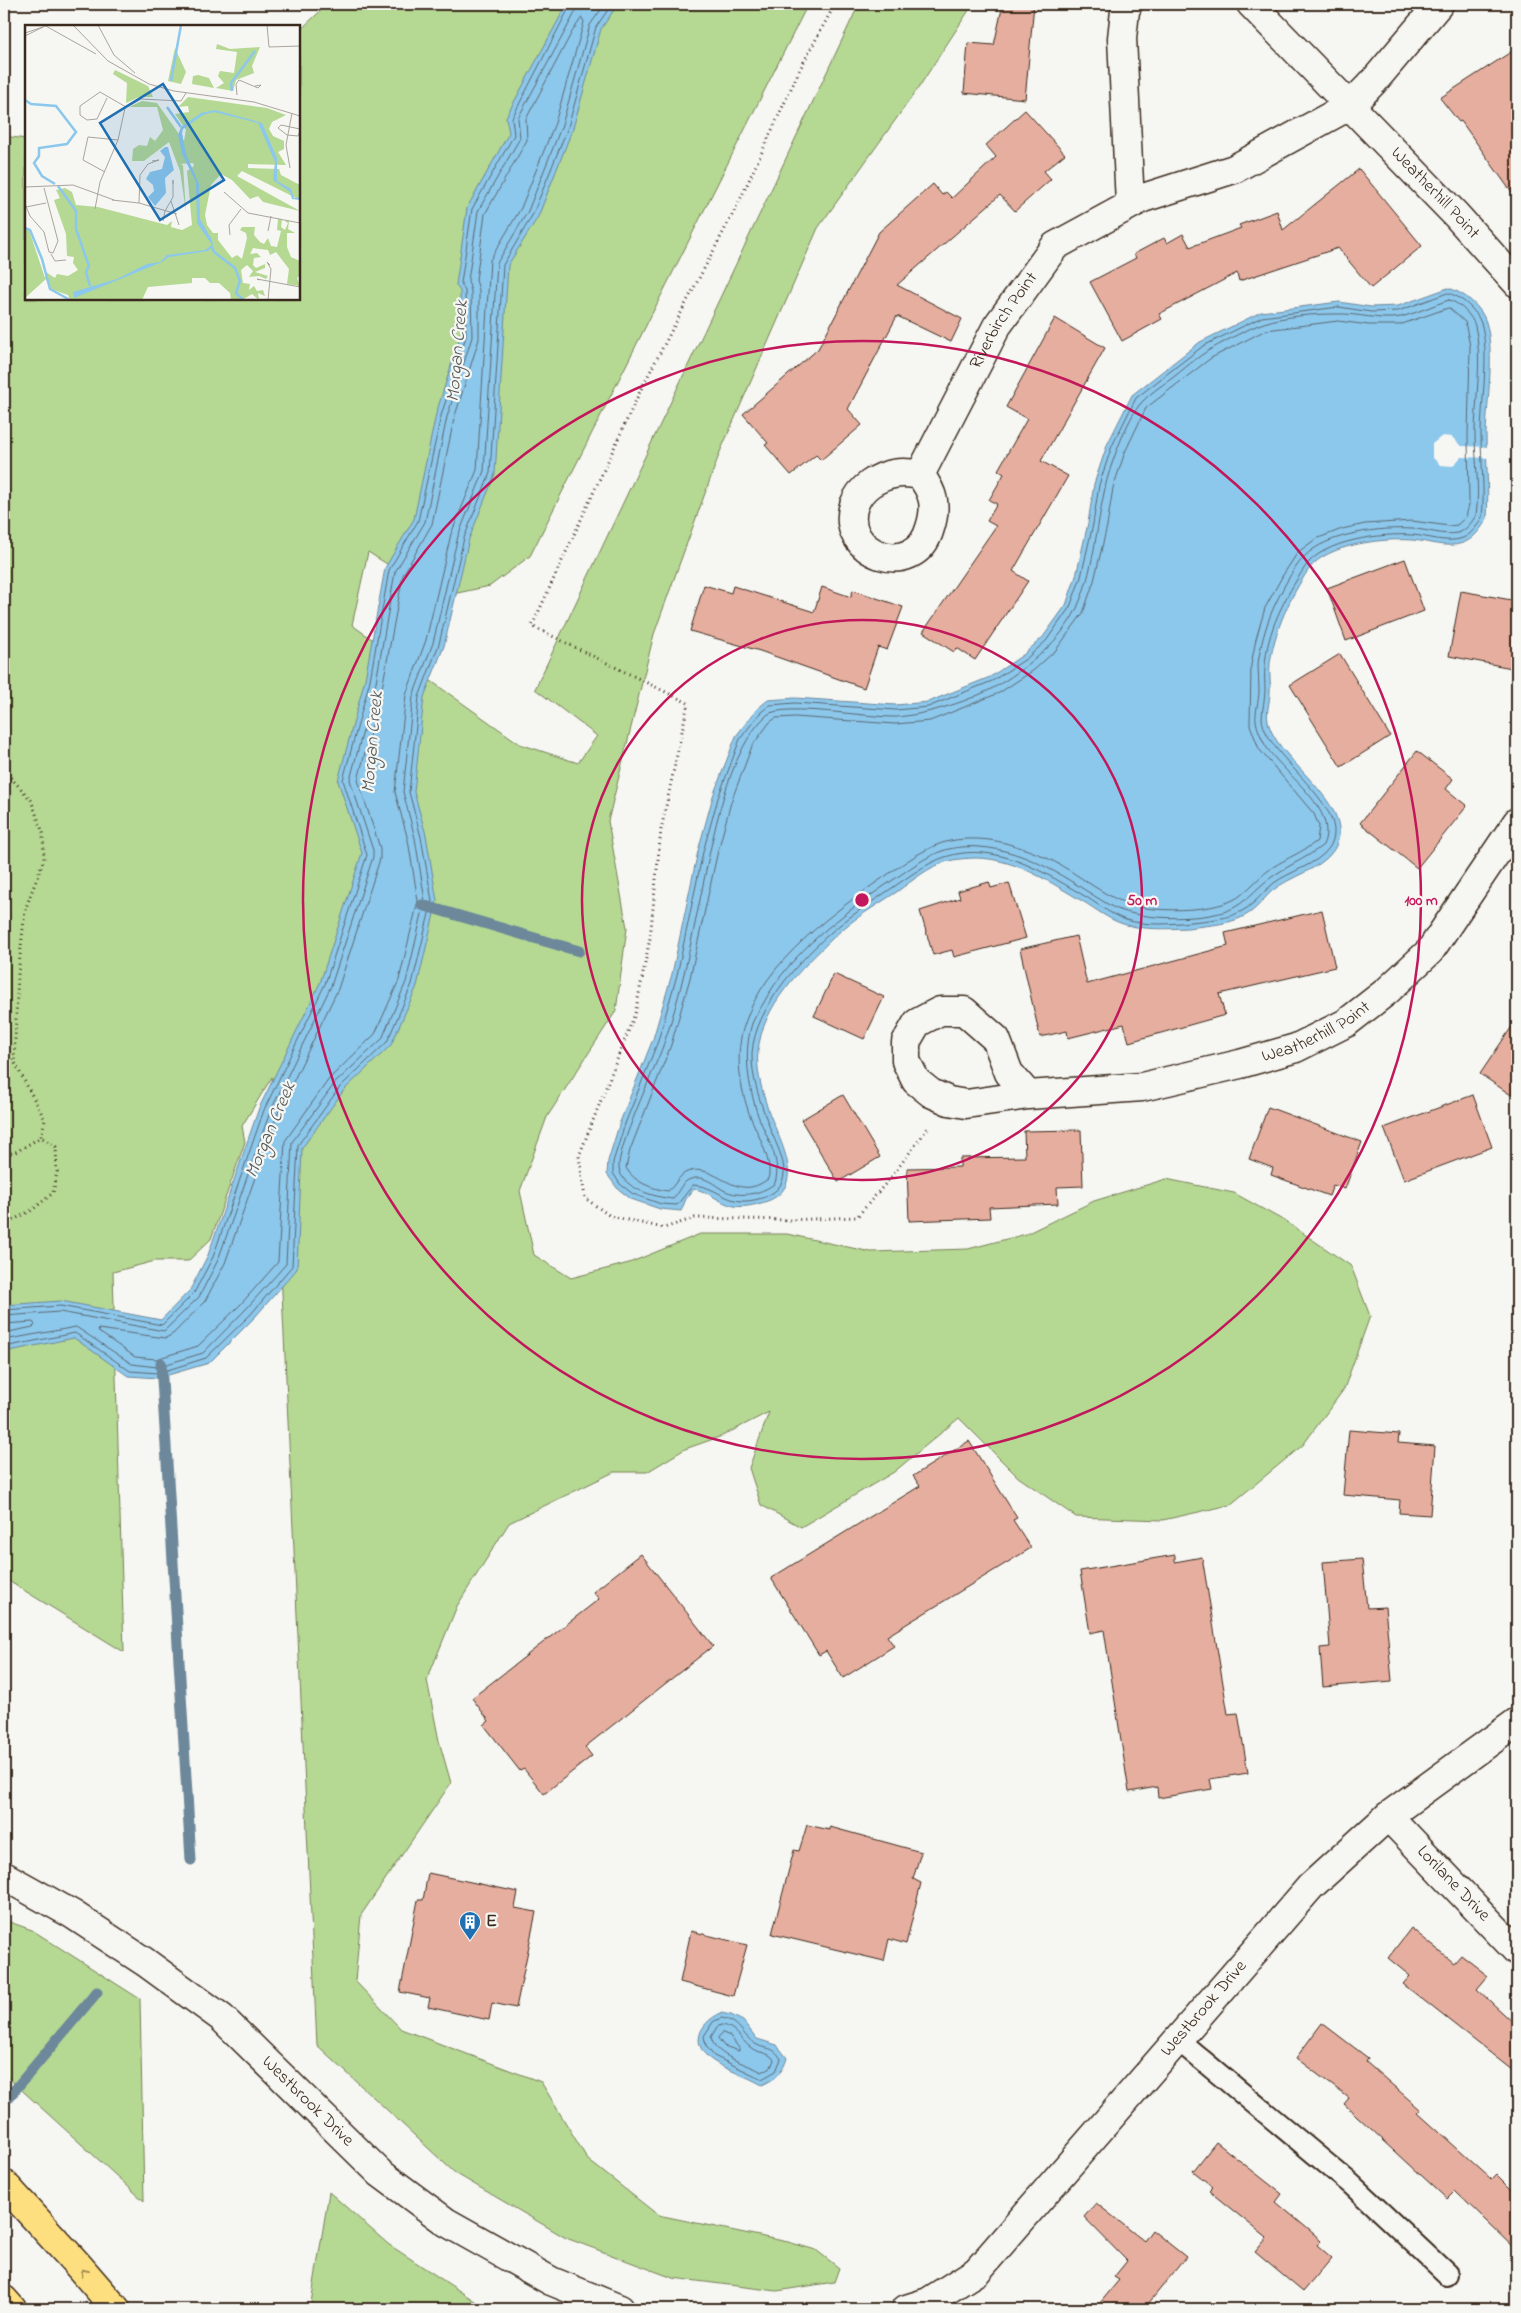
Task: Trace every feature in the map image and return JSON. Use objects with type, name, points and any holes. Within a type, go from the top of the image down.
[{"type":"highway","points":[[4,2184],[116,2309]]},
{"type":"highway","points":[[4,2300],[12,2309]]},
{"type":"street","points":[[1128,4],[1125,10],[1122,38],[1130,204]]},
{"type":"street","name":"Weatherhill Point","points":[[1251,4],[1456,215],[1517,283]]},
{"type":"street","points":[[1351,106],[1439,4]]},
{"type":"street","name":"Riverbirch Point","points":[[920,475],[997,326],[1054,246],[1130,204],[1234,169],[1351,106]]},
{"type":"street","name":"Weatherhill Point","points":[[1028,1095],[1009,1073],[996,1039],[964,1011],[940,1011],[918,1023],[906,1042],[906,1061],[916,1081],[931,1093],[966,1104],[1028,1095],[1142,1087],[1240,1064],[1296,1048],[1346,1024],[1387,991],[1430,951],[1517,822]]},
{"type":"street","name":"Westbrook Drive","points":[[906,2309],[928,2302],[977,2271],[1311,1886],[1388,1816],[1517,1722]]},
{"type":"street","name":"Lorilane Drive","points":[[1388,1816],[1517,1951]]},
{"type":"street","name":"Westbrook Drive","points":[[4,1876],[80,1919],[145,1962],[222,2018],[380,2173],[446,2222],[550,2281],[620,2309]]},
{"type":"lane","points":[[1178,2040],[1351,2184],[1447,2274]]},
{"type":"path","points":[[835,4],[800,69],[739,202],[642,387],[532,626],[688,703],[661,830],[650,938],[635,1014],[579,1156],[585,1198],[610,1216],[664,1228],[695,1218],[790,1220],[857,1217],[892,1176],[949,1100]]},
{"type":"path","points":[[4,770],[31,800],[43,833],[44,859],[25,910],[18,975],[14,1061],[45,1120],[41,1137],[14,1153],[4,1153]]},
{"type":"path","points":[[4,1225],[32,1210],[53,1193],[57,1172],[56,1147],[41,1137]]},
{"type":"green space","points":[[328,4],[808,4],[530,556],[490,586],[439,597],[368,552],[352,625],[520,744],[578,763],[597,736],[535,689],[859,4],[973,4],[919,87],[818,228],[720,452],[654,634],[608,821],[627,928],[616,1011],[547,1117],[520,1191],[534,1255],[571,1278],[629,1263],[700,1234],[787,1234],[871,1252],[968,1249],[1026,1234],[1094,1201],[1166,1179],[1234,1193],[1288,1223],[1351,1266],[1370,1316],[1344,1389],[1303,1445],[1230,1505],[1163,1520],[1076,1517],[1018,1477],[959,1418],[894,1472],[801,1527],[761,1505],[749,1468],[769,1412],[722,1436],[685,1449],[647,1472],[614,1472],[509,1523],[457,1606],[427,1680],[439,1741],[451,1783],[361,1915],[355,1981],[401,2029],[541,2082],[588,2160],[658,2215],[788,2242],[816,2250],[839,2268],[834,2282],[777,2291],[673,2278],[566,2238],[455,2173],[317,2045],[272,1077],[242,1126],[245,1142],[211,1239],[188,1261],[155,1261],[113,1272],[124,1652],[4,1578],[4,136],[25,139],[25,300],[300,300],[300,30]]},
{"type":"green space","points":[[4,1920],[32,1930],[140,1999],[144,2201],[4,2074]]},
{"type":"green space","points":[[329,2192],[388,2244],[487,2309],[310,2309]]},
{"type":"water","name":"Morgan Creek","points":[[567,4],[618,4],[601,29],[573,128],[538,217],[508,265],[495,474],[469,539],[444,646],[424,697],[414,792],[426,835],[437,901],[417,986],[391,1045],[344,1090],[302,1148],[297,1269],[255,1317],[209,1363],[158,1378],[128,1376],[74,1338],[4,1352],[4,1305],[61,1301],[161,1320],[190,1290],[208,1255],[259,1108],[320,983],[362,853],[338,781],[365,679],[385,568],[414,519],[436,414],[461,334],[460,291],[456,285],[467,208],[509,133],[506,117]]},
{"type":"water","points":[[1448,288],[1465,296],[1476,305],[1484,316],[1489,334],[1490,377],[1486,433],[1487,518],[1474,536],[1457,545],[1412,540],[1386,540],[1342,548],[1317,560],[1309,569],[1290,602],[1272,650],[1268,721],[1274,736],[1285,752],[1314,784],[1327,801],[1336,818],[1339,834],[1333,851],[1327,858],[1313,868],[1279,886],[1269,893],[1254,910],[1237,920],[1221,924],[1172,929],[1130,926],[1118,922],[1033,873],[992,859],[959,859],[935,866],[840,931],[796,975],[775,1003],[767,1019],[761,1035],[758,1064],[766,1103],[786,1155],[787,1181],[782,1192],[770,1200],[752,1205],[734,1206],[694,1189],[686,1199],[681,1211],[660,1209],[631,1199],[617,1188],[607,1174],[608,1161],[620,1122],[653,1039],[672,974],[698,851],[713,796],[736,736],[757,709],[768,700],[795,698],[896,705],[928,702],[990,677],[1023,655],[1043,637],[1066,605],[1076,576],[1088,523],[1094,484],[1107,445],[1132,395],[1200,342],[1261,312],[1339,302],[1371,307],[1398,306]]},
{"type":"water","points":[[721,2013],[731,2015],[743,2021],[757,2039],[777,2045],[787,2058],[781,2071],[775,2078],[762,2085],[718,2064],[706,2055],[699,2041],[702,2028],[713,2017]]},
{"type":"pier","points":[[1442,436],[1452,437],[1461,446],[1489,447],[1490,458],[1461,457],[1453,466],[1440,465],[1432,457],[1432,444]]},
{"type":"building","points":[[1003,4],[1034,4],[1025,99],[964,93],[968,43],[994,45]]},
{"type":"building","points":[[1517,48],[1517,200],[1461,121],[1459,122],[1440,98]]},
{"type":"building","points":[[1025,110],[1065,154],[1044,171],[1051,179],[1015,211],[1000,195],[897,285],[962,319],[951,342],[897,316],[848,409],[862,425],[821,460],[816,455],[791,475],[765,445],[768,443],[743,414],[818,349],[879,232],[933,184],[942,195],[946,192],[952,198],[996,157],[986,145]]},
{"type":"building","points":[[1359,169],[1422,246],[1371,288],[1338,248],[1239,281],[1237,273],[1159,314],[1162,319],[1122,341],[1090,282],[1136,258],[1134,254],[1164,238],[1167,243],[1183,234],[1190,247],[1241,228],[1239,225],[1277,211],[1283,230]]},
{"type":"building","points":[[1055,318],[1105,348],[1041,461],[1068,476],[1013,571],[1028,581],[975,660],[957,648],[954,652],[923,632],[996,526],[987,521],[997,504],[989,500],[1004,474],[998,470],[1027,419],[1006,407]]},
{"type":"building","points":[[1405,559],[1424,611],[1346,641],[1327,588]]},
{"type":"building","points":[[704,585],[731,593],[733,586],[814,612],[822,587],[851,597],[853,590],[903,607],[887,650],[878,647],[864,688],[760,651],[690,631]]},
{"type":"building","points":[[1461,591],[1517,601],[1517,669],[1449,656]]},
{"type":"building","points":[[1340,654],[1390,736],[1341,767],[1290,685]]},
{"type":"building","points":[[1417,751],[1453,779],[1446,789],[1467,806],[1417,868],[1360,823]]},
{"type":"building","points":[[989,882],[991,888],[1009,883],[1026,938],[954,957],[952,950],[933,955],[920,911],[960,898],[958,891]]},
{"type":"building","points":[[1322,910],[1335,967],[1219,994],[1225,1015],[1129,1042],[1124,1024],[1068,1038],[1067,1031],[1040,1037],[1020,949],[1076,936],[1087,984],[1228,946],[1225,933]]},
{"type":"building","points":[[834,974],[884,997],[864,1039],[814,1016]]},
{"type":"building","points":[[1517,1019],[1517,1099],[1480,1074]]},
{"type":"building","points":[[843,1095],[880,1157],[838,1182],[801,1120]]},
{"type":"building","points":[[1473,1095],[1492,1147],[1404,1180],[1384,1128]]},
{"type":"building","points":[[1268,1107],[1362,1142],[1345,1189],[1333,1185],[1329,1196],[1271,1175],[1273,1168],[1249,1159]]},
{"type":"building","points":[[1081,1130],[1083,1186],[1057,1187],[1058,1204],[989,1207],[990,1218],[909,1221],[907,1168],[960,1167],[960,1158],[1025,1157],[1024,1131]]},
{"type":"building","points":[[1349,1430],[1399,1434],[1398,1443],[1435,1446],[1430,1515],[1399,1513],[1400,1500],[1343,1495]]},
{"type":"building","points":[[969,1441],[1017,1518],[1013,1520],[1031,1548],[887,1636],[894,1646],[843,1678],[826,1651],[819,1655],[771,1578],[920,1486],[913,1476]]},
{"type":"building","points":[[641,1554],[713,1646],[585,1747],[592,1756],[544,1794],[524,1769],[520,1771],[484,1725],[489,1721],[472,1698],[599,1599],[593,1592]]},
{"type":"building","points":[[1175,1555],[1175,1562],[1202,1557],[1228,1714],[1238,1713],[1248,1773],[1210,1779],[1212,1789],[1158,1798],[1157,1787],[1129,1792],[1104,1630],[1090,1633],[1080,1571]]},
{"type":"building","points":[[1362,1559],[1367,1608],[1385,1607],[1392,1681],[1323,1687],[1320,1648],[1330,1647],[1323,1562]]},
{"type":"building","points":[[807,1825],[830,1830],[830,1827],[921,1852],[913,1879],[921,1883],[906,1944],[889,1939],[884,1961],[772,1934],[794,1850],[799,1851]]},
{"type":"building","name":"E","points":[[428,1873],[518,1892],[515,1908],[536,1912],[516,2008],[492,2003],[489,2020],[428,2007],[430,1998],[400,1992],[418,1900],[423,1900]]},
{"type":"building","points":[[1411,1928],[1454,1963],[1461,1955],[1488,1976],[1477,1989],[1517,2026],[1517,2074],[1403,1984],[1410,1976],[1388,1958]]},
{"type":"building","points":[[691,1931],[747,1945],[733,1996],[680,1982]]},
{"type":"building","points":[[1322,2023],[1368,2058],[1366,2062],[1421,2110],[1418,2113],[1491,2179],[1496,2174],[1517,2195],[1517,2251],[1455,2191],[1447,2199],[1344,2104],[1349,2098],[1296,2058]]},
{"type":"building","points":[[1216,2142],[1282,2194],[1276,2202],[1321,2240],[1317,2245],[1332,2258],[1303,2292],[1255,2252],[1267,2238],[1209,2191],[1213,2187],[1193,2171]]},
{"type":"building","points":[[1096,2203],[1144,2241],[1152,2230],[1186,2257],[1144,2309],[1095,2309],[1119,2280],[1114,2277],[1127,2261],[1084,2217]]},
{"type":"waterway","points":[[422,905],[579,951]]},
{"type":"waterway","points":[[161,1363],[191,1860]]},
{"type":"waterway","points":[[8,2098],[97,1992]]},
{"type":"place","name":"E","points":[[470,1941]]}]
